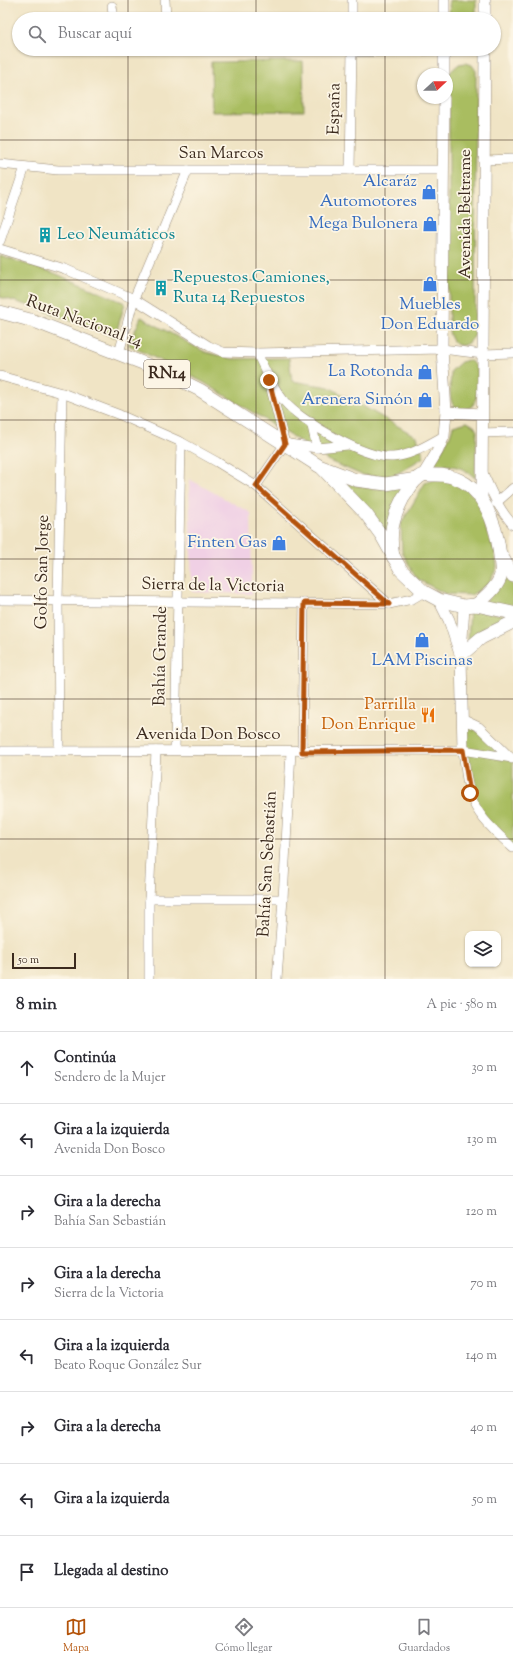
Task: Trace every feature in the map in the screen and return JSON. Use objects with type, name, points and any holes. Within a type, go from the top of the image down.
[{"type":"highway","name":"Ruta Nacional 14","points":[[0,312],[34,321],[158,370],[200,390],[319,466],[356,480],[386,484],[440,474],[457,478],[471,486],[482,499],[494,527],[499,551],[501,577],[491,592],[470,605]]},
{"type":"highway","name":"Ruta Nacional 14","points":[[319,466],[366,514],[382,536],[401,570],[424,592],[439,600],[513,613]]},
{"type":"highway","name":"Ruta Nacional 14","points":[[393,557],[390,540],[392,526],[398,507],[408,491],[420,477]]},
{"type":"highway","name":"Ruta Nacional 14","points":[[499,551],[513,576]]},
{"type":"highway","points":[[461,655],[481,638],[513,622]]},
{"type":"main road","points":[[444,0],[444,12]]},
{"type":"main road","points":[[485,0],[485,12]]},
{"type":"main road","points":[[444,56],[444,68]]},
{"type":"main road","name":"Avenida Beltrame","points":[[482,499],[484,56]]},
{"type":"main road","name":"Avenida Beltrame","points":[[420,477],[437,452],[444,436],[446,412],[442,349],[444,104]]},
{"type":"main road","points":[[446,412],[482,414]]},
{"type":"main road","points":[[439,600],[449,620],[461,655]]},
{"type":"main road","points":[[463,750],[461,655],[470,605]]},
{"type":"street","points":[[165,0],[166,12]]},
{"type":"street","points":[[352,0],[352,12]]},
{"type":"street","points":[[112,6],[113,12]]},
{"type":"street","name":"España","points":[[350,170],[352,56]]},
{"type":"street","points":[[484,160],[513,159]]},
{"type":"street","name":"San Marcos","points":[[0,164],[25,168],[58,170],[443,170]]},
{"type":"street","points":[[0,241],[25,168]]},
{"type":"street","points":[[119,354],[134,299],[188,170]]},
{"type":"street","points":[[0,249],[65,269],[134,299],[209,346],[224,352],[257,353],[442,349],[482,354],[513,353]]},
{"type":"street","points":[[256,486],[285,444],[269,380],[257,353]]},
{"type":"street","points":[[0,376],[62,393],[120,415],[181,442],[217,462],[256,486],[389,604]]},
{"type":"street","points":[[269,380],[285,402],[311,422],[348,445],[381,457],[395,457],[419,449],[444,436]]},
{"type":"street","name":"Golfo San Jorge","points":[[59,751],[58,601],[62,393]]},
{"type":"street","points":[[311,422],[317,448]]},
{"type":"street","points":[[482,433],[513,432]]},
{"type":"street","name":"Bahía Grande","points":[[176,750],[181,442]]},
{"type":"street","points":[[285,444],[317,448],[348,445]]},
{"type":"street","points":[[482,472],[501,512],[513,525]]},
{"type":"street","points":[[496,503],[513,488]]},
{"type":"street","name":"Sierra de la Victoria","points":[[0,600],[389,604],[412,598],[424,592]]},
{"type":"street","points":[[302,752],[304,603]]},
{"type":"street","points":[[462,719],[479,727],[512,758]]},
{"type":"street","name":"Avenida Don Bosco","points":[[0,751],[176,750],[302,752],[463,750],[512,758]]},
{"type":"street","points":[[463,750],[470,793],[477,808],[488,825],[513,848]]},
{"type":"street","points":[[149,979],[149,899],[156,751]]},
{"type":"street","name":"Bahía San Sebastián","points":[[277,979],[291,752]]},
{"type":"street","points":[[149,899],[283,899]]},
{"type":"shaded area","points":[[189,479],[251,513],[252,594],[192,592]]},
{"type":"green space","points":[[449,0],[476,0],[476,12],[450,12]]},
{"type":"green space","points":[[303,61],[304,111],[212,112],[211,62]]},
{"type":"green space","points":[[466,63],[472,65],[476,71],[475,335],[468,343],[464,345],[453,342],[449,331],[449,104],[453,104],[453,69],[459,64]]},
{"type":"green space","points":[[0,256],[54,273],[125,303],[115,337],[34,307],[0,297]]},
{"type":"green space","points":[[141,317],[205,352],[233,359],[289,358],[292,381],[329,387],[417,437],[424,457],[390,478],[362,475],[329,461],[290,435],[203,382],[129,345]]},
{"type":"green space","points":[[468,360],[476,366],[478,373],[476,399],[472,406],[468,408],[456,409],[450,396],[451,371],[461,362]]},
{"type":"green space","points":[[467,422],[474,426],[477,431],[475,478],[466,471],[456,467],[434,464],[450,436],[453,426]]},
{"type":"green space","points":[[438,478],[459,481],[479,502],[486,530],[495,552],[497,567],[489,584],[471,595],[446,594],[417,579],[402,552],[401,524],[425,483]]},
{"type":"green space","points":[[342,482],[373,489],[409,482],[387,534]]},
{"type":"green space","points":[[509,571],[513,578],[513,610],[485,603]]},
{"type":"green space","points":[[470,609],[509,616],[487,625],[468,642]]},
{"type":"green space","points":[[462,719],[513,759],[513,848],[488,825],[470,793]]},
{"type":"place","name":"Alcaráz Automotores","points":[[429,192]]},
{"type":"place","name":"Mega Bulonera","points":[[430,224]]},
{"type":"place","name":"Leo Neumáticos","points":[[45,235]]},
{"type":"place","name":"Muebles Don Eduardo","points":[[430,284]]},
{"type":"place","name":"Repuestos Camiones, Ruta 14 Repuestos","points":[[161,288]]},
{"type":"place","name":"La Rotonda","points":[[425,372]]},
{"type":"place","name":"Arenera Simón","points":[[425,400]]},
{"type":"place","name":"Finten Gas","points":[[279,543]]},
{"type":"place","name":"LAM Piscinas","points":[[422,640]]},
{"type":"place","name":"Parrilla Don Enrique","points":[[428,715]]},
{"type":"route","points":[[269,380],[285,444],[256,486],[389,604],[304,603],[302,752],[463,750],[470,793]]}]
